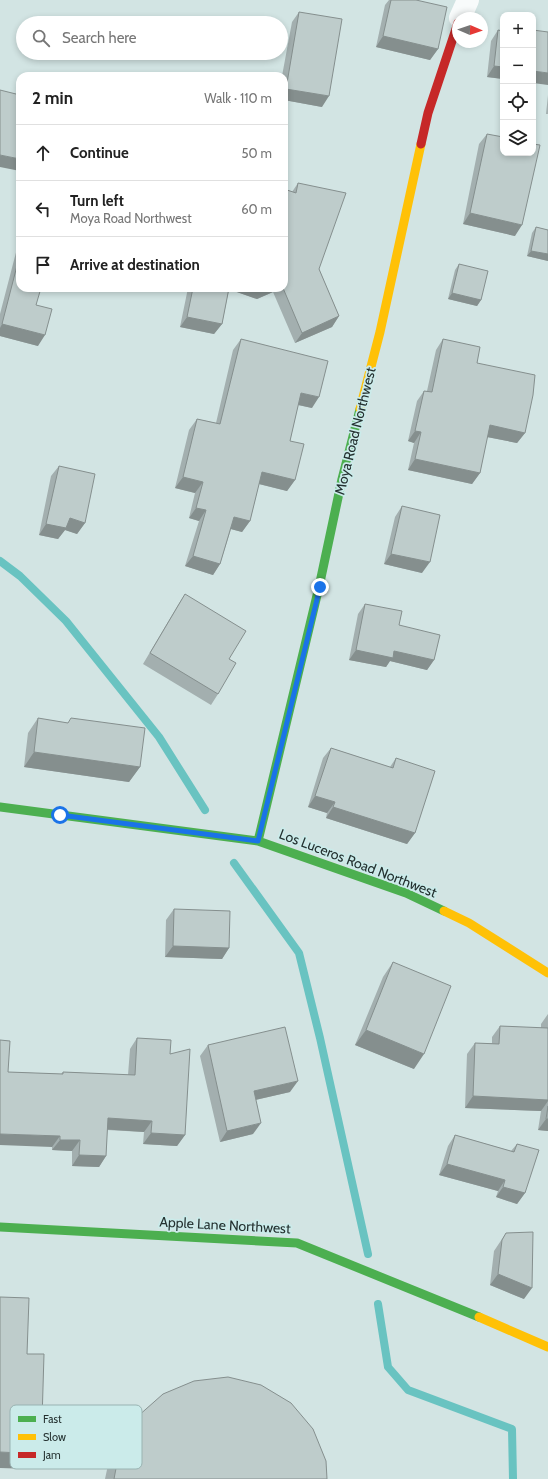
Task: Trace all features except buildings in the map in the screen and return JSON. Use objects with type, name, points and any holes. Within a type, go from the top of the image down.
[{"type":"street","points":[[463,12],[468,0]]},
{"type":"street","name":"Moya Road Northwest","points":[[258,841],[320,587],[342,480],[380,332],[428,113],[452,41]]},
{"type":"street","name":"Los Luceros Road Northwest","points":[[0,807],[258,841],[406,893],[469,923],[548,974]]},
{"type":"street","name":"Apple Lane Northwest","points":[[0,1227],[297,1243],[449,1304],[548,1347]]},
{"type":"waterway","points":[[0,561],[20,576],[66,621],[159,737],[205,810]]},
{"type":"waterway","points":[[234,863],[299,953],[320,1038],[368,1254]]},
{"type":"waterway","points":[[378,1304],[388,1367],[408,1390],[512,1429],[513,1479]]},
{"type":"traffic: fast","points":[[258,841],[319,587],[342,479],[360,409]]},
{"type":"traffic: fast","points":[[0,807],[258,841],[406,893],[444,911]]},
{"type":"traffic: fast","points":[[0,1227],[297,1243],[479,1317]]},
{"type":"traffic: slow","points":[[360,409],[380,332],[421,144]]},
{"type":"traffic: slow","points":[[444,911],[469,923],[548,973]]},
{"type":"traffic: slow","points":[[479,1317],[548,1347]]},
{"type":"traffic: jam","points":[[421,144],[428,113],[452,41]]},
{"type":"route","points":[[60,815],[258,841],[297,675],[320,587]]}]
